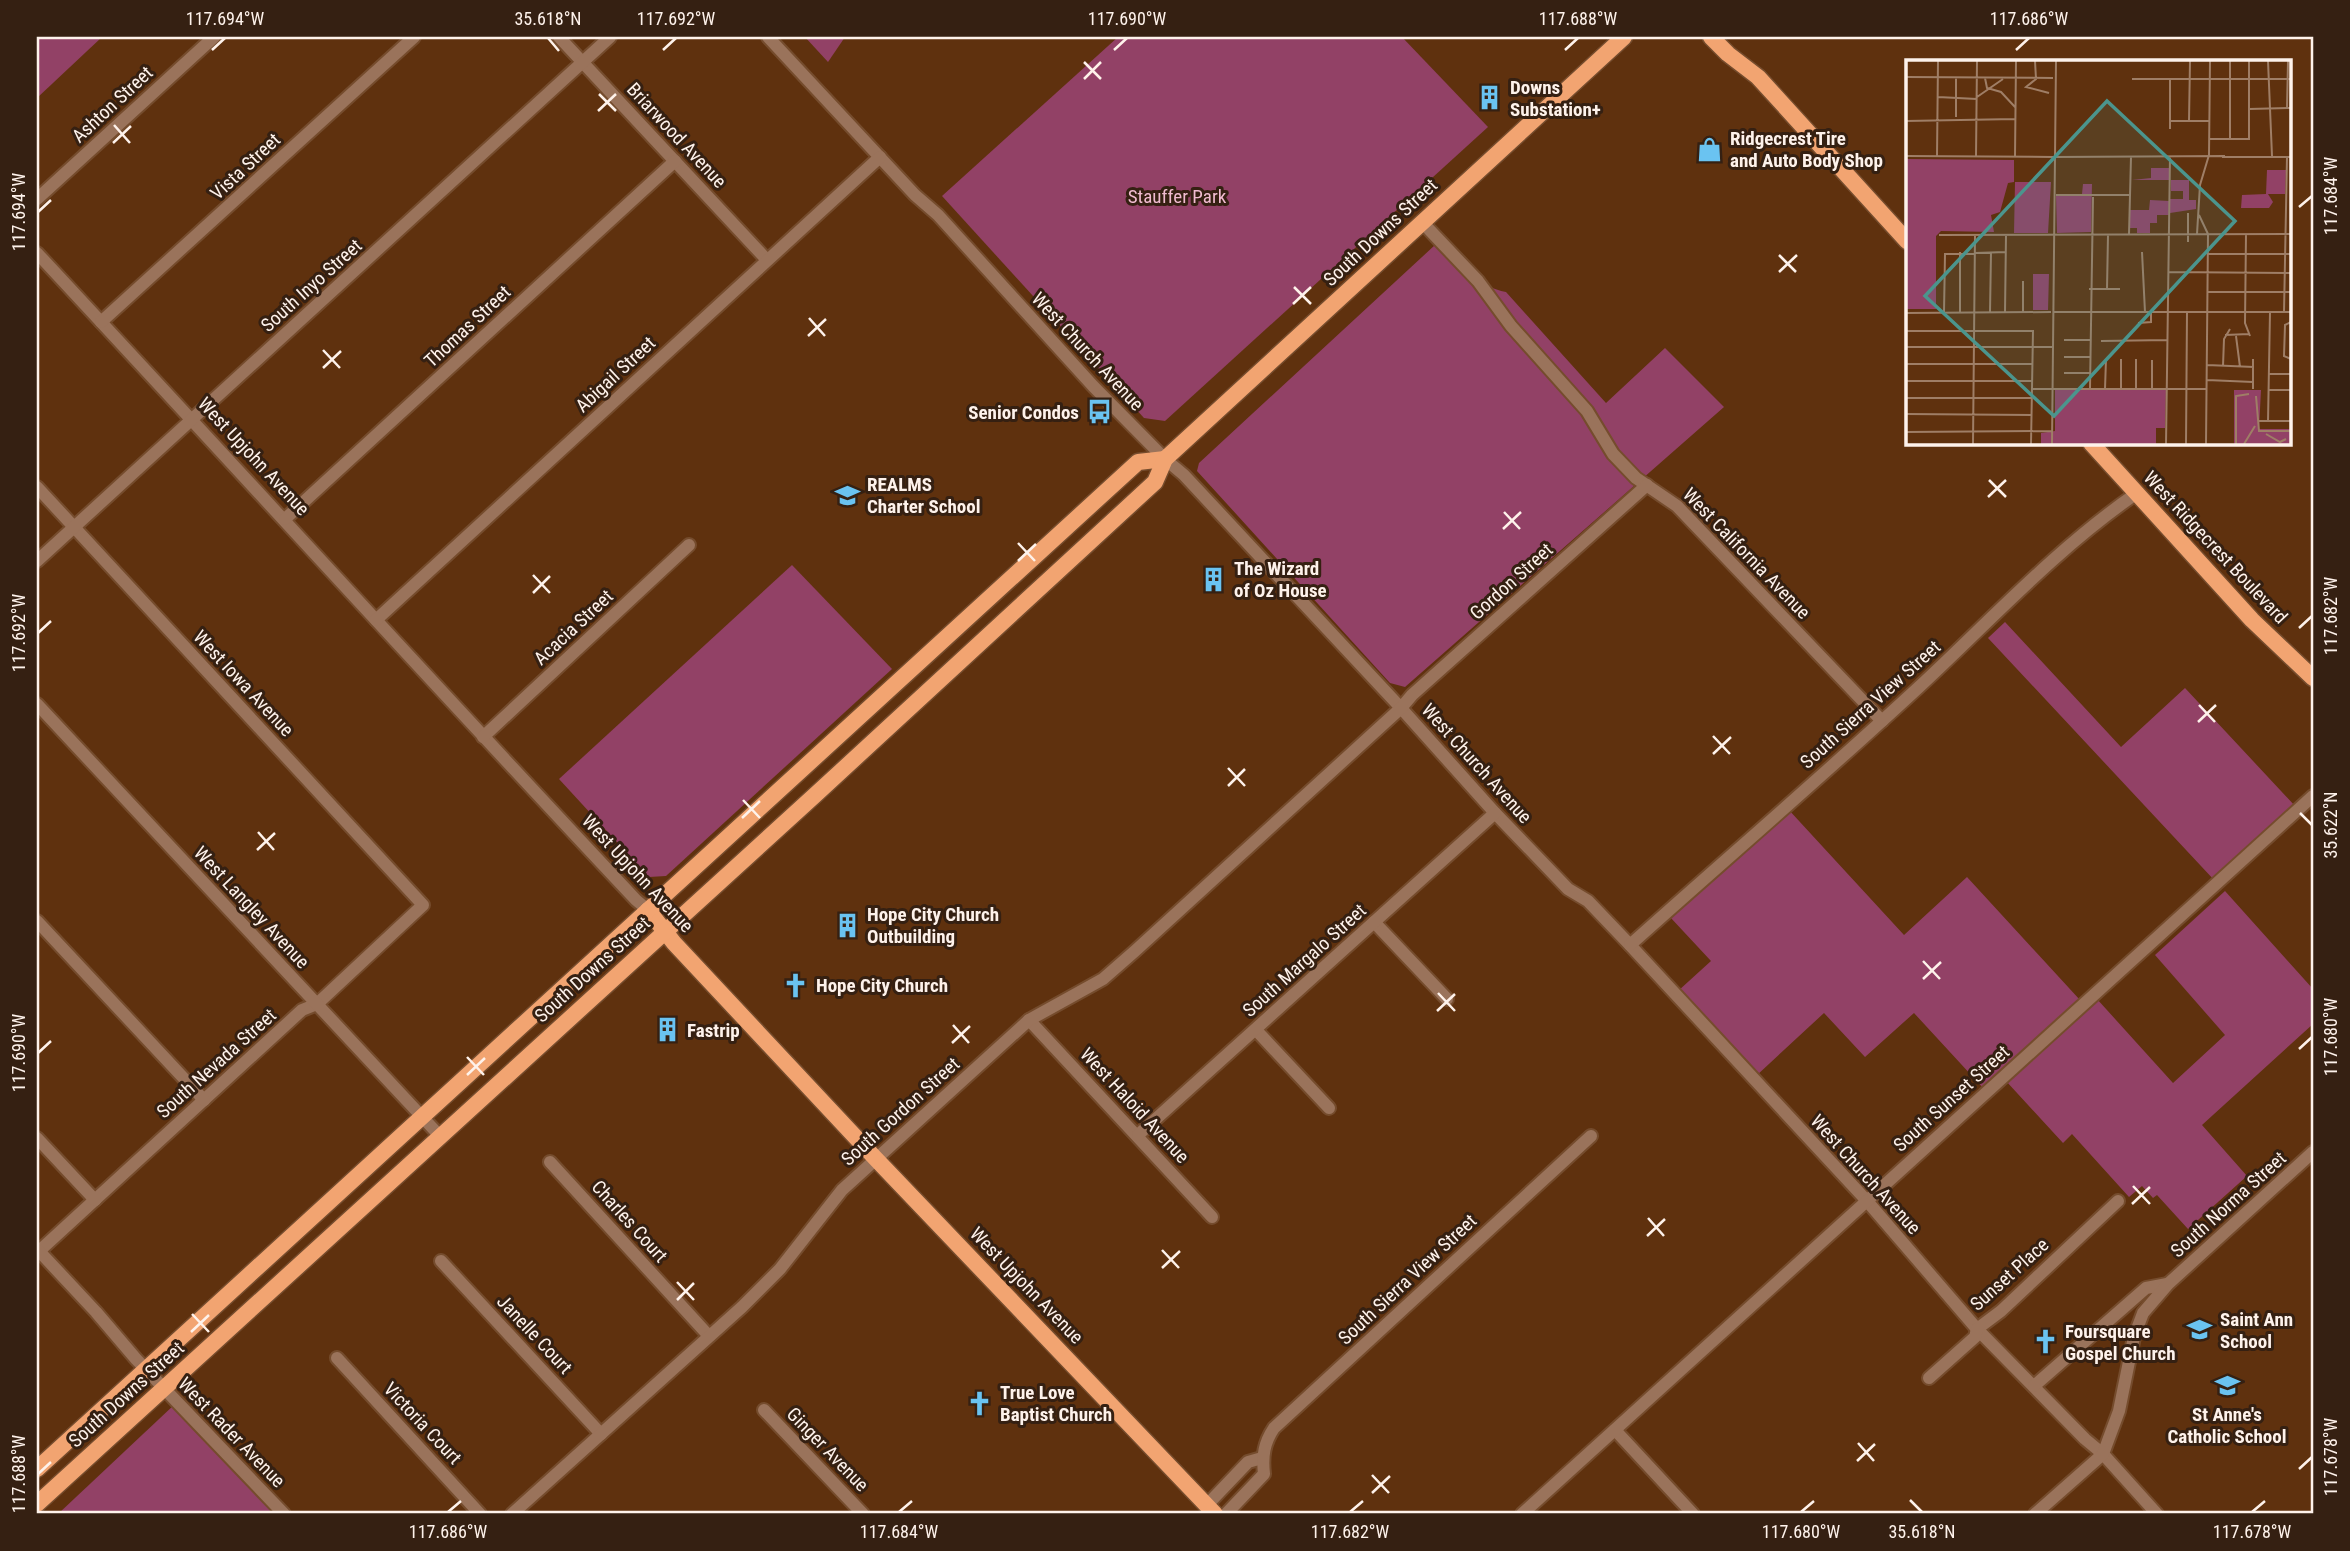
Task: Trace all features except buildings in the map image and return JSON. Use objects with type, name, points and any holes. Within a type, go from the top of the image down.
[{"type":"main road","name":"South Downs Street","points":[[37,1504],[439,1135],[666,932],[1155,482],[1165,459],[1624,37]]},
{"type":"main road","points":[[1712,37],[1758,78],[1906,240]]},
{"type":"main road","name":"West Ridgecrest Boulevard","points":[[2092,444],[2252,620],[2313,678]]},
{"type":"main road","name":"South Downs Street","points":[[37,1469],[1138,462],[1165,459]]},
{"type":"main road","name":"West Upjohn Avenue","points":[[648,910],[876,1159],[1211,1510]]},
{"type":"street","name":"Ashton Street","points":[[37,199],[214,37]]},
{"type":"street","name":"Vista Street","points":[[101,322],[414,37]]},
{"type":"street","name":"Briarwood Avenue","points":[[559,37],[767,260]]},
{"type":"street","name":"South Inyo Street","points":[[37,561],[610,37]]},
{"type":"street","name":"West Church Avenue","points":[[768,37],[915,195],[938,215],[1093,386],[1184,475],[1495,813],[1568,889],[1588,901],[1630,945],[1867,1201],[1977,1329],[2103,1454],[2157,1514]]},
{"type":"street","name":"Abigail Street","points":[[376,620],[880,157]]},
{"type":"street","name":"Thomas Street","points":[[285,519],[675,161]]},
{"type":"street","name":"West California Avenue","points":[[1422,222],[1478,281],[1511,326],[1587,411],[1614,454],[1636,478],[1677,506],[1882,721]]},
{"type":"street","name":"West Upjohn Avenue","points":[[37,253],[285,519],[483,737],[648,910]]},
{"type":"street","name":"Gordon Street","points":[[1401,708],[1412,695],[1647,485]]},
{"type":"street","name":"West Iowa Avenue","points":[[37,487],[423,905]]},
{"type":"street","name":"South Sierra View Street","points":[[1630,945],[1882,721],[2047,566],[2137,493]]},
{"type":"street","name":"Acacia Street","points":[[483,737],[689,545]]},
{"type":"street","name":"West Langley Avenue","points":[[37,704],[439,1135]]},
{"type":"street","name":"South Gordon Street","points":[[512,1514],[780,1269],[842,1190],[1028,1020],[1102,979],[1401,708]]},
{"type":"street","name":"South Sunset Street","points":[[1522,1514],[2313,796]]},
{"type":"street","name":"South Margalo Street","points":[[1138,1135],[1495,813]]},
{"type":"street","name":"South Nevada Street","points":[[38,1252],[302,1010],[317,1004],[423,905]]},
{"type":"street","points":[[37,921],[204,1100]]},
{"type":"street","points":[[1374,922],[1447,999]]},
{"type":"street","name":"West Haloid Avenue","points":[[1028,1020],[1212,1217]]},
{"type":"street","points":[[1256,1030],[1329,1108]]},
{"type":"street","name":"South Sierra View Street","points":[[1226,1514],[1264,1474],[1262,1458],[1274,1428],[1591,1136]]},
{"type":"street","points":[[37,1138],[95,1200]]},
{"type":"street","name":"South Norma Street","points":[[2035,1514],[2103,1454],[2119,1411],[2134,1337],[2143,1313],[2168,1283],[2313,1152]]},
{"type":"street","name":"Charles Court","points":[[550,1162],[709,1336]]},
{"type":"street","name":"Sunset Place","points":[[1929,1378],[1975,1337],[1977,1329],[2001,1311],[2118,1201]]},
{"type":"street","name":"West Rader Avenue","points":[[38,1252],[284,1514]]},
{"type":"street","name":"Janelle Court","points":[[441,1261],[601,1434]]},
{"type":"street","name":"South Norma Street","points":[[2034,1386],[2146,1288],[2168,1283]]},
{"type":"street","name":"Victoria Court","points":[[337,1358],[480,1514]]},
{"type":"street","name":"Ginger Avenue","points":[[764,1410],[863,1514]]},
{"type":"street","points":[[1615,1430],[1693,1514]]},
{"type":"street","points":[[1211,1510],[1248,1462],[1262,1458]]},
{"type":"green space","points":[[37,37],[102,37],[37,98]]},
{"type":"green space","points":[[805,37],[845,37],[828,62]]},
{"type":"green space","name":"Stauffer Park","points":[[1118,37],[1402,37],[1488,127],[1165,421],[1144,418],[942,196]]},
{"type":"green space","points":[[1435,245],[1476,280],[1506,292],[1606,403],[1665,348],[1724,407],[1405,687],[1390,683],[1197,471],[1199,463]]},
{"type":"green space","points":[[792,565],[892,669],[666,876],[649,877],[559,779]]},
{"type":"green space","points":[[2005,622],[2121,747],[2185,688],[2295,806],[2215,881],[1988,638]]},
{"type":"green space","points":[[1788,809],[1904,935],[1967,877],[2080,1000],[1984,1089],[1914,1013],[1865,1057],[1824,1013],[1756,1076],[1678,991],[1711,961],[1670,917]]},
{"type":"green space","points":[[2225,891],[2313,989],[2313,1024],[2202,1125],[2247,1176],[2188,1229],[2157,1195],[2153,1198],[2142,1186],[2129,1197],[2072,1134],[2063,1143],[2006,1081],[2097,999],[2173,1083],[2225,1035],[2155,955]]},
{"type":"green space","points":[[175,1404],[279,1514],[58,1514]]},
{"type":"place","name":"Downs Substation+","points":[[1490,98]]},
{"type":"place","name":"Ridgecrest Tire and Auto Body Shop","points":[[1710,149]]},
{"type":"place","name":"Senior Condos","points":[[1099,412]]},
{"type":"place","name":"REALMS Charter School","points":[[847,495]]},
{"type":"place","name":"The Wizard of Oz House","points":[[1214,579]]},
{"type":"place","name":"Hope City Church Outbuilding","points":[[847,925]]},
{"type":"place","name":"Hope City Church","points":[[796,985]]},
{"type":"place","name":"Fastrip","points":[[667,1030]]},
{"type":"place","name":"Saint Ann School","points":[[2200,1330]]},
{"type":"place","name":"Foursquare Gospel Church","points":[[2045,1342]]},
{"type":"place","name":"St Anne's Catholic School","points":[[2227,1386]]},
{"type":"place","name":"True Love Baptist Church","points":[[980,1403]]}]
